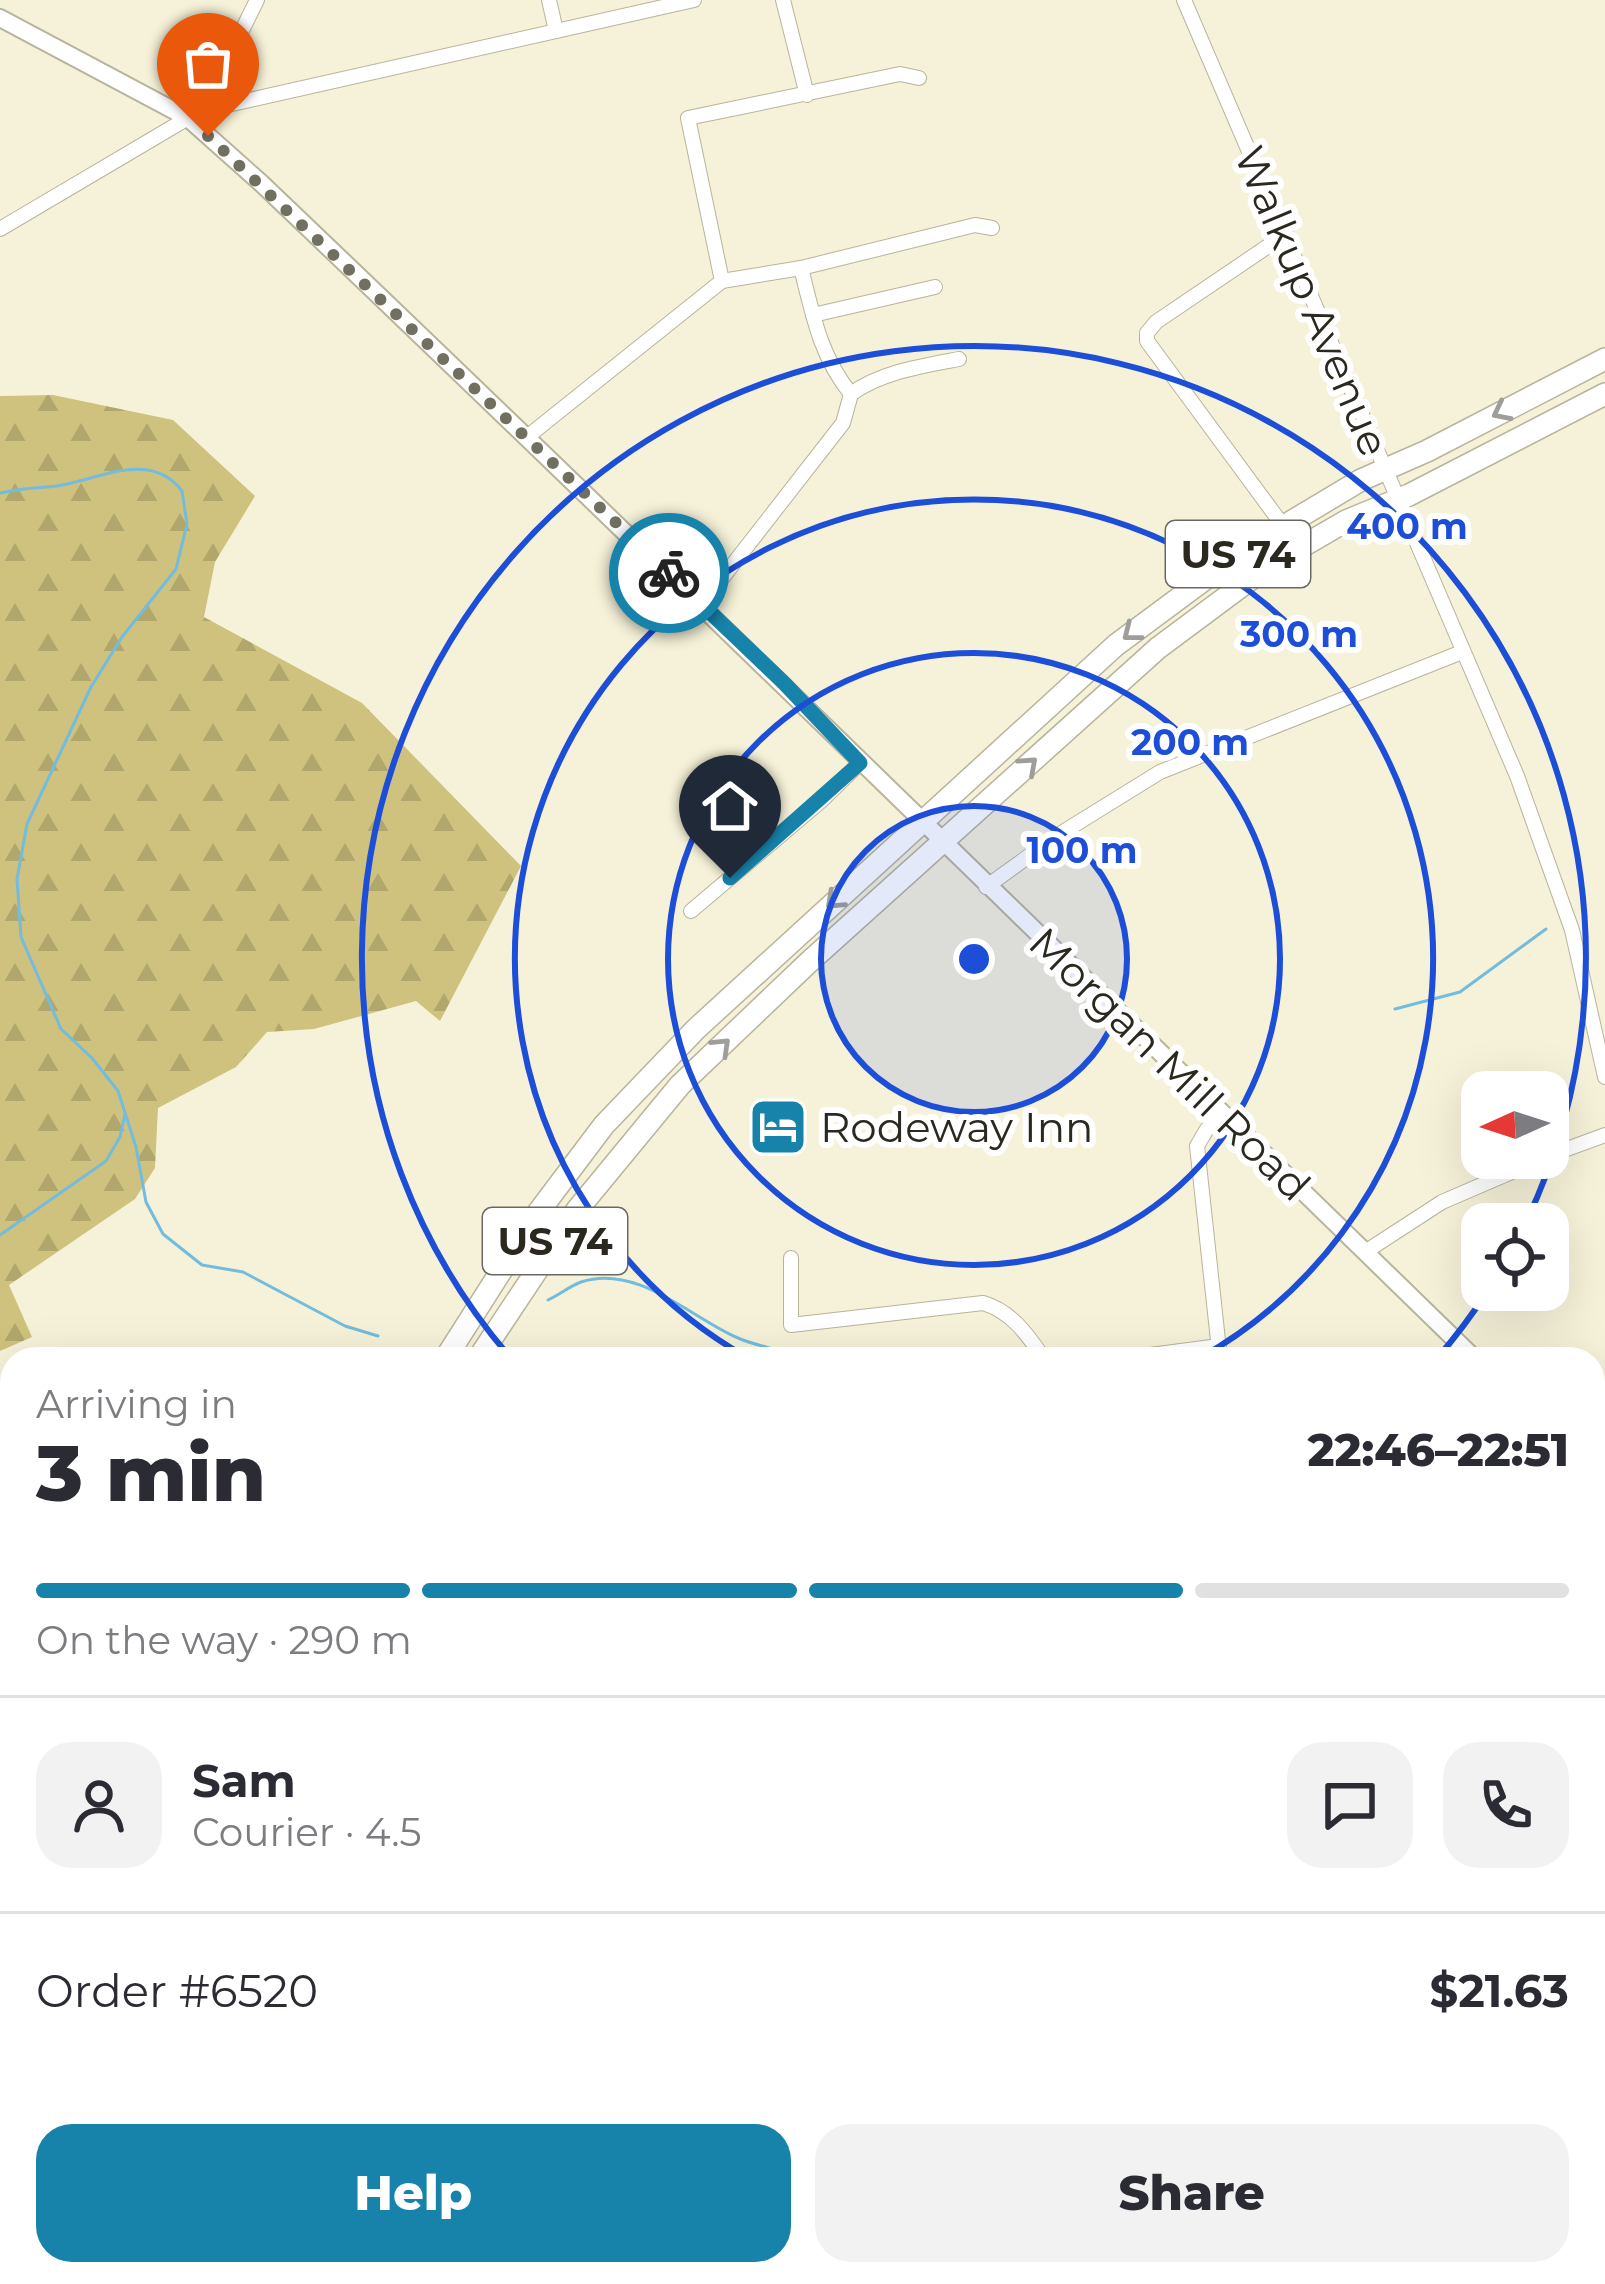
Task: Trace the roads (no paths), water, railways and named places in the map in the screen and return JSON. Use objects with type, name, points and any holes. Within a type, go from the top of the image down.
[{"type":"highway","name":"US 74","points":[[452,1347],[540,1210],[604,1125],[696,1029],[1116,645],[1228,561],[1284,526],[1383,470],[1605,358]]},
{"type":"highway","name":"US 74","points":[[486,1347],[577,1210],[680,1085],[1158,648],[1212,604],[1346,521],[1605,394]]},
{"type":"highway","points":[[470,1347],[481,1327],[476,1309]]},
{"type":"main road","name":"Morgan Mill Road","points":[[0,19],[188,118],[261,183],[702,604],[920,822],[1463,1347]]},
{"type":"street","points":[[218,79],[257,0]]},
{"type":"street","points":[[548,0],[556,31]]},
{"type":"street","points":[[0,229],[188,118],[223,106],[694,0]]},
{"type":"street","points":[[783,0],[807,94]]},
{"type":"street","name":"Walkup Avenue","points":[[1184,0],[1517,776],[1562,894],[1605,1077]]},
{"type":"street","points":[[722,281],[688,118],[900,74],[919,78]]},
{"type":"street","points":[[527,436],[722,281],[802,268],[975,225],[992,228]]},
{"type":"street","points":[[1284,526],[1147,341],[1147,333],[1156,322],[1286,233]]},
{"type":"street","points":[[802,268],[830,368],[850,394]]},
{"type":"street","points":[[813,315],[935,286]]},
{"type":"street","points":[[702,604],[843,423],[850,394],[913,368],[958,359]]},
{"type":"street","points":[[986,886],[1160,772],[1462,652]]},
{"type":"street","points":[[691,911],[860,763]]},
{"type":"street","points":[[1588,998],[1605,998]]},
{"type":"street","points":[[1218,1347],[1197,1146],[1223,1115]]},
{"type":"street","points":[[1569,1148],[1605,1135]]},
{"type":"street","points":[[1365,1252],[1442,1202],[1495,1179]]},
{"type":"street","points":[[791,1258],[791,1324],[982,1303],[1000,1309],[1035,1347]]},
{"type":"waterway","points":[[0,493],[139,469],[169,478],[182,491],[187,524],[176,569],[122,637],[91,687],[27,824],[17,879],[21,937],[61,1029],[118,1091],[136,1147],[146,1202],[163,1234],[202,1265],[243,1272],[345,1326],[378,1336]]},
{"type":"waterway","points":[[1395,1009],[1460,992],[1546,929]]},
{"type":"waterway","points":[[0,1235],[106,1161],[120,1137],[125,1114]]},
{"type":"waterway","points":[[548,1300],[581,1282],[623,1280],[663,1295],[738,1338],[768,1347]]},
{"type":"place","name":"Rodeway Inn","points":[[778,1127]]}]
